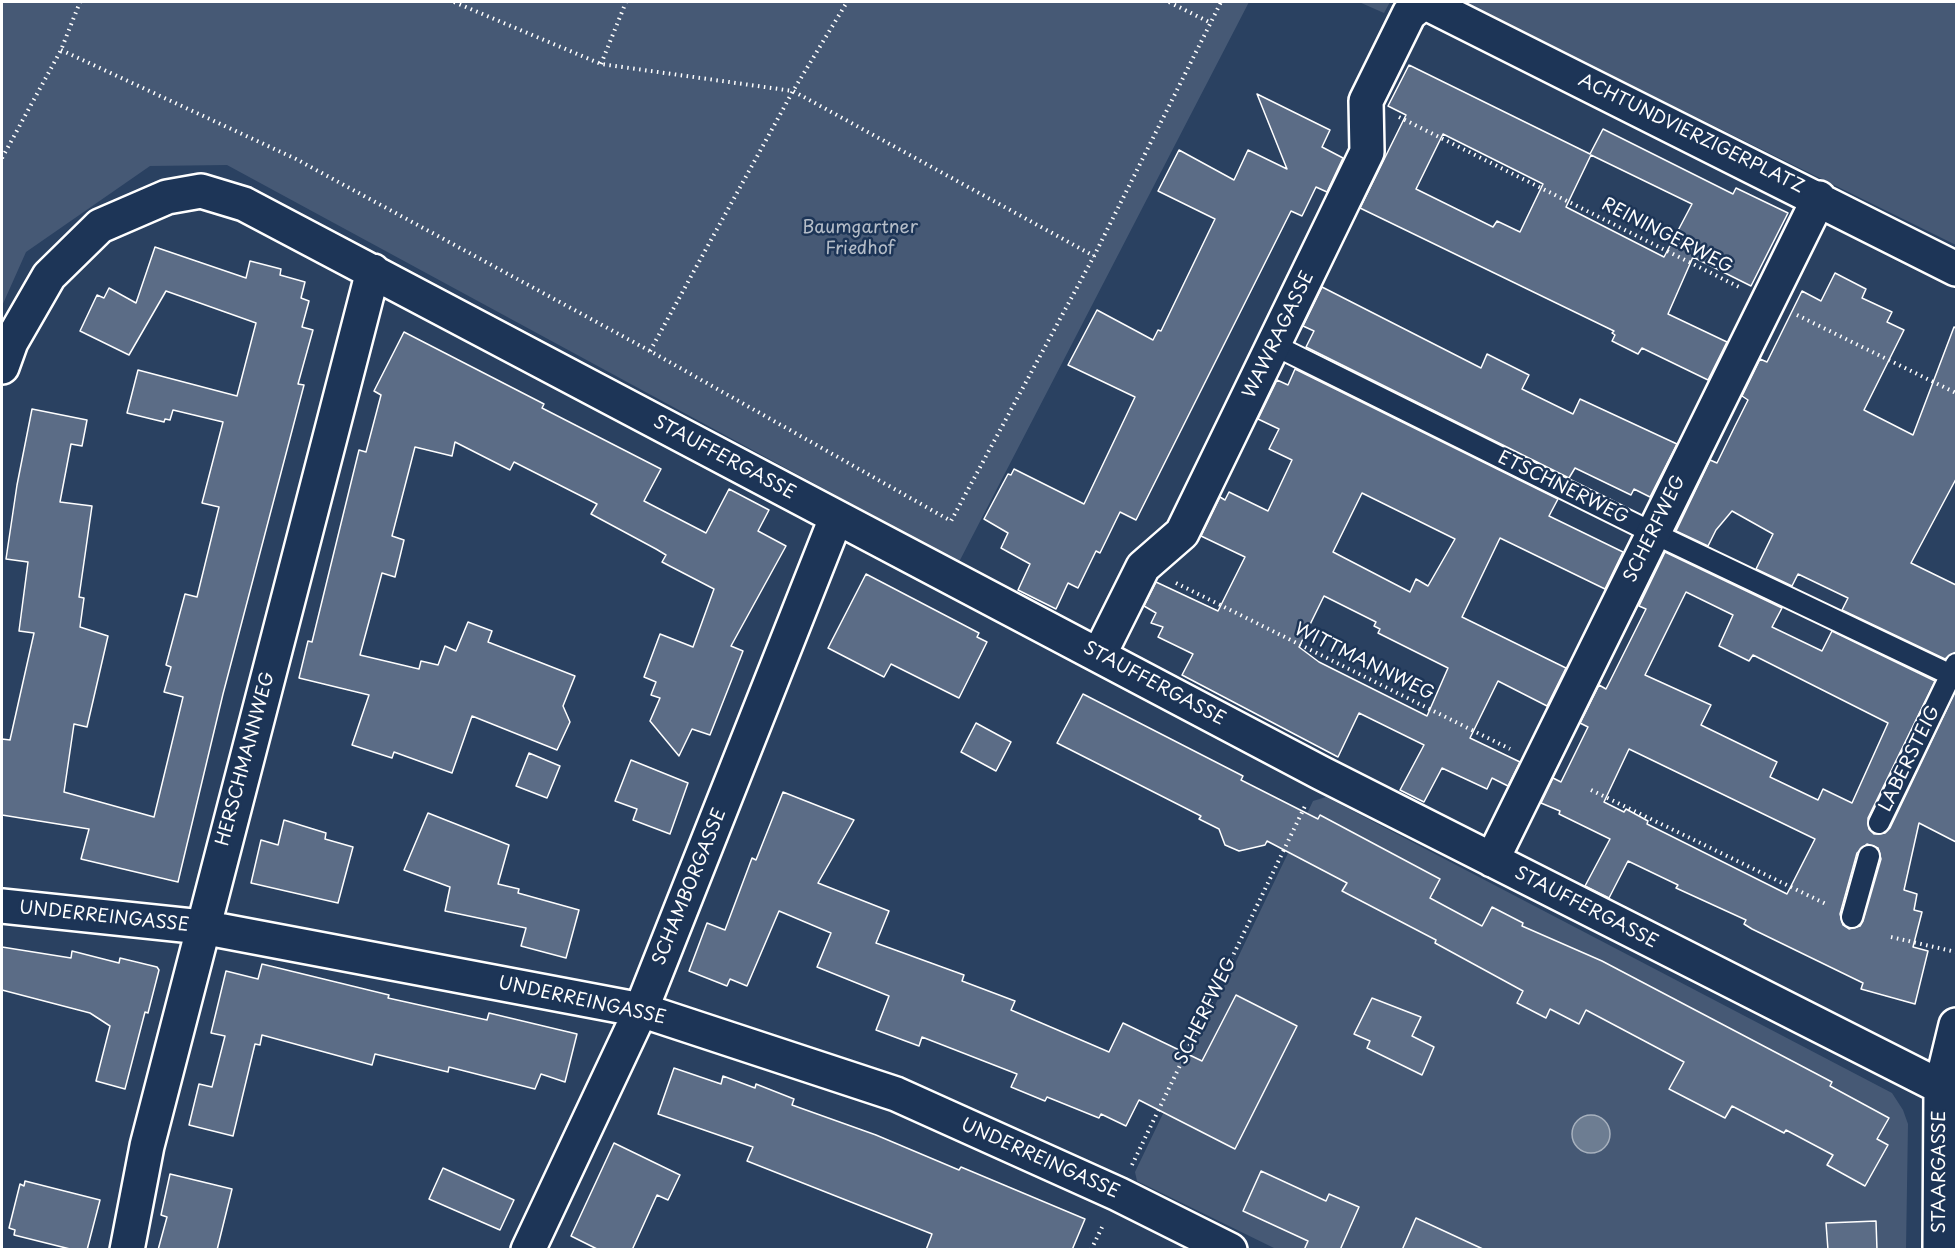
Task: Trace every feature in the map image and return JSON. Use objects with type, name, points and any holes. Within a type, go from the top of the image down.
[{"type":"street","name":"WAWRAGASSE","points":[[1099,656],[1143,567],[1182,533],[1367,152],[1366,101],[1409,14],[1424,2]]},
{"type":"street","name":"ACHTUNDVIERZIGERPLATZ","points":[[1424,2],[1819,198],[1956,269]]},
{"type":"street","name":"STAUFFERGASSE","points":[[2,368],[11,342],[49,276],[100,226],[166,197],[201,190],[244,204],[1321,772],[1941,1087]]},
{"type":"street","name":"SCHERFWEG","points":[[1492,860],[1819,198]]},
{"type":"street","name":"HERSCHMANNWEG","points":[[127,1250],[147,1146],[202,927],[373,271]]},
{"type":"street","name":"SCHAMBORGASSE","points":[[528,1250],[641,1010],[836,518]]},
{"type":"street","name":"UNDERREINGASSE","points":[[2,906],[202,927],[641,1010],[896,1094],[1118,1194],[1230,1250]]},
{"type":"street","name":"STAARGASSE","points":[[1940,1250],[1941,1087],[1956,1025]]},
{"type":"lane","name":"ETSCHNERWEG","points":[[1274,345],[1653,533],[1954,669]]},
{"type":"lane","name":"LABERSTEIG","points":[[1879,823],[1954,669]]},
{"type":"lane","points":[[1852,917],[1869,856]]},
{"type":"path","points":[[2,158],[61,50],[80,2]]},
{"type":"path","points":[[454,2],[602,64],[793,91],[1094,256]]},
{"type":"path","points":[[602,64],[626,2]]},
{"type":"path","points":[[650,351],[793,91],[847,2]]},
{"type":"path","points":[[1169,2],[1209,22]]},
{"type":"path","points":[[61,50],[296,159],[650,351],[951,521],[1094,256],[1221,2]]},
{"type":"path","name":"REININGERWEG","points":[[1366,101],[1956,393]]},
{"type":"path","name":"WITTMANNWEG","points":[[1143,567],[1539,764]]},
{"type":"path","name":"SCHERFWEG","points":[[1091,1250],[1321,772]]},
{"type":"path","points":[[1591,790],[1852,917]]},
{"type":"path","points":[[1891,937],[1956,952]]},
{"type":"green space","name":"Baumgartner Friedhof","points":[[2,2],[1249,2],[959,562],[227,165],[150,166],[26,252],[2,306]]},
{"type":"green space","points":[[1359,2],[1390,2],[1384,13]]},
{"type":"green space","points":[[1462,2],[1956,2],[1956,245]]},
{"type":"green space","points":[[1326,797],[1892,1093],[1903,1110],[1908,1124],[1906,1249],[1276,1249],[1137,1181],[1135,1172],[1313,801]]},
{"type":"shaded area","points":[[1591,1115],[1604,1121],[1610,1134],[1604,1147],[1591,1153],[1578,1147],[1572,1134],[1578,1121]]},
{"type":"building","points":[[1409,65],[1590,154],[1603,129],[1733,194],[1736,188],[1788,213],[1751,286],[1693,257],[1668,314],[1727,342],[1708,380],[1642,348],[1638,354],[1612,341],[1614,331],[1360,208],[1406,115],[1388,106]],"holes":[[[1443,134],[1543,184],[1520,232],[1497,221],[1493,227],[1416,189]],[[1591,155],[1692,204],[1664,257],[1566,207]]]},
{"type":"building","points":[[1257,94],[1330,130],[1322,147],[1343,158],[1327,192],[1316,187],[1302,216],[1291,211],[1136,520],[1120,512],[1100,553],[1096,551],[1078,588],[1068,583],[1056,609],[1018,590],[1030,564],[1001,548],[1008,533],[984,519],[1008,474],[1011,475],[1014,469],[1084,504],[1135,397],[1068,365],[1097,310],[1153,340],[1158,330],[1161,331],[1215,219],[1158,191],[1179,150],[1234,180],[1248,150],[1287,169]]},
{"type":"building","points":[[155,247],[246,278],[250,261],[281,269],[280,275],[305,282],[301,298],[309,301],[302,327],[313,330],[298,384],[304,385],[223,694],[178,882],[81,859],[89,829],[2,815],[2,739],[10,740],[34,633],[19,631],[28,562],[6,559],[32,409],[87,420],[82,446],[71,444],[60,502],[92,506],[79,597],[84,598],[80,627],[108,636],[87,727],[74,724],[64,792],[154,817],[183,697],[164,692],[171,667],[166,665],[185,594],[197,597],[219,507],[202,503],[223,422],[173,410],[170,420],[165,419],[164,422],[127,413],[138,370],[237,396],[256,323],[166,291],[129,355],[80,331],[97,295],[104,298],[109,288],[136,303]]},
{"type":"building","points":[[1835,273],[1866,289],[1862,298],[1892,312],[1887,322],[1904,330],[1864,410],[1913,435],[1954,327],[1956,328],[1956,479],[1911,563],[1956,585],[1956,652],[1945,659],[1842,610],[1848,598],[1798,574],[1792,586],[1756,569],[1773,534],[1732,511],[1716,530],[1708,546],[1676,531],[1710,460],[1717,463],[1748,400],[1742,396],[1760,359],[1767,362],[1802,291],[1821,301]]},
{"type":"building","points":[[1322,287],[1481,368],[1487,354],[1529,375],[1522,389],[1573,414],[1580,399],[1677,444],[1650,497],[1634,489],[1631,495],[1575,468],[1569,478],[1306,347],[1314,331],[1303,326]]},
{"type":"building","points":[[404,332],[544,404],[542,408],[661,469],[644,501],[706,533],[729,489],[769,510],[758,531],[786,546],[731,646],[743,651],[710,735],[692,729],[679,756],[650,721],[660,698],[651,695],[656,682],[644,677],[660,634],[693,647],[714,589],[662,562],[666,555],[591,514],[597,504],[514,462],[510,470],[455,442],[452,456],[415,447],[392,536],[404,540],[395,577],[382,573],[360,655],[419,669],[421,661],[438,665],[445,646],[456,651],[468,622],[492,631],[488,642],[575,676],[563,706],[570,722],[557,750],[472,716],[452,773],[394,752],[392,758],[352,745],[369,695],[299,678],[308,641],[312,642],[359,450],[366,452],[381,395],[374,391]]},
{"type":"building","points":[[1295,369],[1558,499],[1549,516],[1623,552],[1605,589],[1500,538],[1462,617],[1566,668],[1547,706],[1498,681],[1470,738],[1520,762],[1508,786],[1492,778],[1487,789],[1442,768],[1424,802],[1400,790],[1424,745],[1359,713],[1338,757],[1182,675],[1193,654],[1158,637],[1163,627],[1151,623],[1156,613],[1144,606],[1156,582],[1218,611],[1245,557],[1201,536],[1220,497],[1225,500],[1229,492],[1268,511],[1292,460],[1269,449],[1279,429],[1258,419],[1277,380],[1288,385]],"holes":[[[1362,493],[1455,539],[1428,586],[1416,579],[1410,592],[1333,552]],[[1324,596],[1376,622],[1374,626],[1380,629],[1378,633],[1448,668],[1427,716],[1319,662],[1299,647]]]},
{"type":"building","points":[[1665,552],[1782,608],[1772,627],[1822,651],[1832,631],[1935,681],[1868,818],[1869,829],[1874,834],[1885,833],[1890,828],[1956,690],[1956,842],[1919,823],[1904,890],[1917,894],[1914,910],[1922,912],[1913,947],[1928,951],[1915,1004],[1861,989],[1863,983],[1752,929],[1744,924],[1746,920],[1676,888],[1678,885],[1628,861],[1609,898],[1585,886],[1610,839],[1541,803],[1553,778],[1561,782],[1588,727],[1580,723],[1599,685],[1606,689],[1646,609],[1639,606]],"holes":[[[1686,592],[1733,615],[1719,646],[1749,661],[1753,655],[1888,723],[1852,803],[1823,789],[1818,800],[1770,777],[1777,762],[1701,725],[1711,705],[1645,675]],[[1629,749],[1815,839],[1787,894],[1647,824],[1648,821],[1626,809],[1624,812],[1604,802]],[[1867,844],[1878,848],[1881,859],[1863,921],[1860,926],[1849,929],[1843,925],[1840,914],[1857,853]]]},
{"type":"building","points":[[866,574],[979,633],[977,637],[987,642],[959,698],[891,664],[884,677],[828,648]]},
{"type":"building","points":[[1083,694],[1243,776],[1241,780],[1318,819],[1320,815],[1440,879],[1430,898],[1482,926],[1492,907],[1523,923],[1522,926],[1602,961],[1832,1082],[1830,1086],[1889,1118],[1877,1139],[1888,1145],[1865,1186],[1827,1165],[1833,1155],[1786,1130],[1784,1133],[1732,1106],[1725,1118],[1669,1089],[1684,1062],[1586,1010],[1579,1024],[1550,1009],[1546,1018],[1517,1003],[1523,991],[1435,943],[1436,940],[1342,891],[1347,883],[1267,841],[1265,845],[1239,851],[1225,845],[1219,829],[1199,819],[1201,816],[1057,743]]},
{"type":"building","points":[[976,723],[1011,742],[996,771],[961,752]]},
{"type":"building","points":[[529,753],[560,766],[547,798],[516,786]]},
{"type":"building","points":[[631,760],[688,783],[670,834],[633,820],[637,809],[615,801]]},
{"type":"building","points":[[783,792],[854,820],[818,883],[889,911],[876,943],[964,975],[962,981],[1015,1001],[1011,1010],[1109,1052],[1123,1023],[1202,1061],[1236,995],[1297,1026],[1235,1149],[1139,1100],[1126,1126],[1101,1114],[1099,1118],[1047,1097],[1045,1101],[1011,1087],[1017,1074],[922,1037],[919,1046],[876,1030],[889,996],[817,967],[831,933],[779,911],[747,986],[730,979],[727,986],[689,971],[707,923],[725,930],[752,858],[756,860]]},
{"type":"building","points":[[428,813],[509,845],[498,884],[519,889],[518,893],[579,910],[566,958],[521,946],[526,928],[445,911],[450,887],[404,870]]},
{"type":"building","points":[[284,820],[326,833],[325,839],[353,847],[338,903],[251,883],[261,840],[278,845]]},
{"type":"building","points":[[2,947],[71,958],[72,951],[119,963],[120,958],[157,967],[159,970],[148,1013],[145,1012],[125,1089],[96,1081],[110,1026],[90,1013],[2,990]]},
{"type":"building","points":[[262,964],[389,995],[388,998],[487,1020],[489,1013],[577,1034],[565,1082],[541,1074],[535,1089],[449,1067],[448,1072],[375,1054],[372,1065],[262,1035],[260,1045],[255,1044],[233,1136],[189,1125],[199,1084],[212,1087],[225,1036],[211,1033],[226,971],[258,979]]},
{"type":"building","points":[[1372,998],[1421,1017],[1412,1036],[1434,1047],[1422,1075],[1367,1048],[1370,1041],[1354,1034]]},
{"type":"building","points":[[674,1068],[721,1084],[723,1076],[755,1088],[756,1084],[794,1099],[792,1105],[876,1135],[959,1170],[961,1167],[1085,1219],[1072,1250],[926,1250],[932,1234],[747,1161],[753,1147],[658,1114]]},
{"type":"building","points":[[614,1143],[680,1175],[668,1200],[657,1195],[632,1250],[599,1250],[571,1236]]},
{"type":"building","points":[[443,1168],[514,1200],[500,1230],[429,1199]]},
{"type":"building","points":[[1261,1171],[1326,1201],[1329,1194],[1359,1207],[1340,1250],[1304,1250],[1308,1241],[1243,1211]]},
{"type":"building","points":[[170,1174],[232,1189],[217,1250],[158,1250],[167,1217],[161,1215]]},
{"type":"building","points":[[25,1181],[100,1200],[87,1250],[74,1250],[14,1235],[15,1230],[9,1228],[20,1184],[24,1186]]},
{"type":"building","points":[[1416,1218],[1485,1250],[1402,1250]]},
{"type":"building","points":[[1876,1221],[1877,1250],[1828,1250],[1826,1223]]}]
